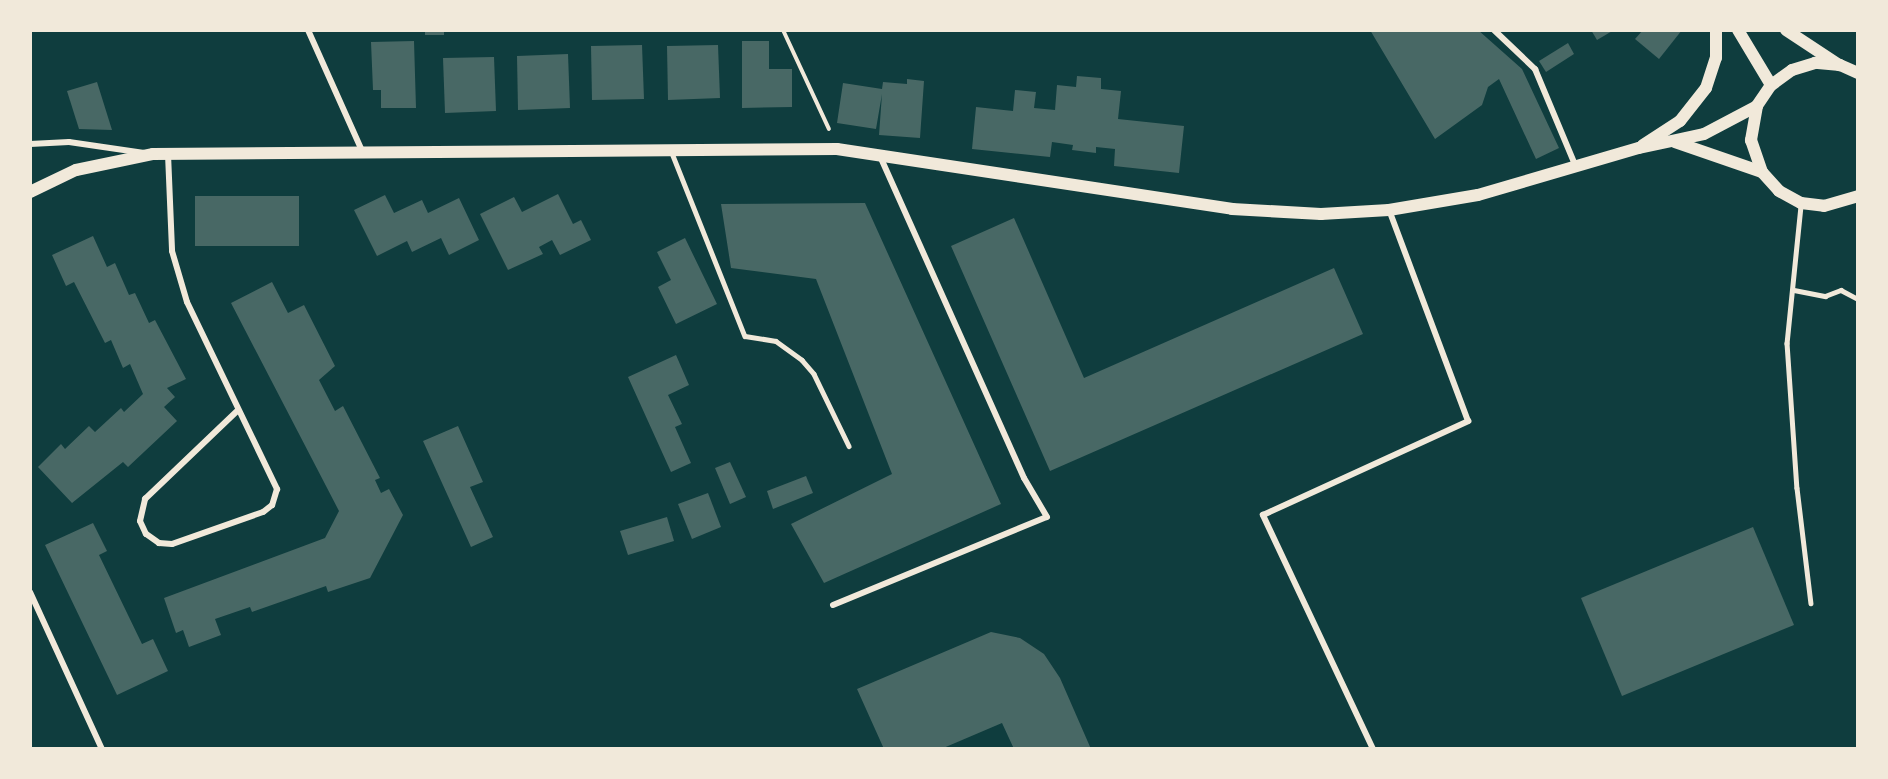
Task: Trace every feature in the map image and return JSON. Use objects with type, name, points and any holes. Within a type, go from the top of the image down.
[{"type":"main road","points":[[1639,148],[1694,108],[1706,88],[1716,58],[1716,30]]},
{"type":"main road","points":[[1738,30],[1772,85]]},
{"type":"main road","points":[[1786,30],[1840,65],[1858,73]]},
{"type":"main road","points":[[1840,65],[1815,63],[1792,70],[1772,85],[1757,106],[1751,140],[1762,172],[1779,191],[1801,203],[1824,206],[1858,196]]},
{"type":"main road","points":[[30,192],[76,170],[153,154],[837,149],[878,153],[1232,209],[1321,214],[1389,210],[1478,195],[1639,148],[1704,134],[1757,106]]},
{"type":"main road","points":[[1674,141],[1762,172]]},
{"type":"street","points":[[308,30],[363,153]]},
{"type":"street","points":[[1494,30],[1535,69],[1576,167]]},
{"type":"street","points":[[30,144],[69,142],[153,154]]},
{"type":"street","points":[[833,605],[1047,517],[1024,478],[878,153]]},
{"type":"street","points":[[168,154],[172,251],[187,302],[237,411],[273,477],[277,489],[273,505],[263,512],[172,544],[159,543],[146,534],[140,521],[145,499],[237,411]]},
{"type":"street","points":[[1373,749],[1263,515],[1468,421],[1389,210]]},
{"type":"street","points":[[30,592],[102,749]]},
{"type":"lane","points":[[671,150],[745,336],[776,341],[802,360],[814,374],[849,446]]},
{"type":"lane","points":[[1801,203],[1788,354],[1797,488],[1811,603]]},
{"type":"lane","points":[[1794,290],[1825,296],[1841,290],[1858,300]]},
{"type":"path","points":[[783,30],[811,84],[837,149]]},
{"type":"building","points":[[425,30],[444,30],[444,35],[425,35]]},
{"type":"building","points":[[1370,30],[1478,30],[1522,69],[1559,148],[1536,159],[1499,79],[1488,87],[1482,105],[1435,139]]},
{"type":"building","points":[[1591,30],[1614,30],[1597,40]]},
{"type":"building","points":[[1643,30],[1682,30],[1659,59],[1635,39]]},
{"type":"building","points":[[414,41],[416,108],[381,108],[381,90],[373,90],[371,42]]},
{"type":"building","points":[[742,41],[769,41],[769,69],[792,69],[792,107],[742,108]]},
{"type":"building","points":[[1568,43],[1574,54],[1546,72],[1539,61]]},
{"type":"building","points":[[642,45],[644,99],[592,100],[591,46]]},
{"type":"building","points":[[718,45],[720,98],[668,100],[667,46]]},
{"type":"building","points":[[568,54],[570,108],[518,110],[517,56]]},
{"type":"building","points":[[494,57],[496,111],[445,113],[443,58]]},
{"type":"building","points":[[1077,76],[1101,78],[1101,89],[1121,91],[1118,119],[1184,126],[1179,173],[1114,166],[1115,149],[1096,147],[1096,153],[1072,150],[1073,145],[1052,142],[1050,157],[972,149],[976,107],[1013,111],[1015,90],[1036,92],[1034,108],[1055,110],[1057,85],[1076,87]]},
{"type":"building","points":[[907,79],[924,81],[920,138],[879,135],[882,94],[876,129],[837,123],[843,83],[882,89],[883,82],[907,84]]},
{"type":"building","points":[[97,82],[112,130],[79,129],[67,91]]},
{"type":"building","points":[[558,194],[573,224],[581,220],[591,240],[560,255],[552,240],[539,247],[543,254],[508,270],[480,214],[514,197],[522,212]]},
{"type":"building","points":[[385,195],[394,213],[422,200],[428,213],[459,198],[479,240],[449,255],[441,238],[412,252],[407,241],[377,256],[354,210]]},
{"type":"building","points":[[195,196],[299,196],[299,246],[195,246]]},
{"type":"building","points":[[865,203],[1001,504],[824,583],[791,524],[892,474],[816,279],[731,268],[721,204]]},
{"type":"building","points":[[1014,218],[1084,378],[1334,268],[1363,334],[1050,471],[951,246]]},
{"type":"building","points":[[93,236],[107,267],[115,263],[129,295],[135,293],[149,323],[155,320],[186,379],[167,388],[175,397],[164,407],[177,421],[128,467],[123,462],[72,503],[38,467],[61,444],[65,449],[89,426],[95,432],[121,408],[124,412],[143,394],[130,364],[123,368],[111,340],[105,343],[74,282],[66,286],[52,255]]},
{"type":"building","points":[[685,238],[717,304],[676,324],[658,287],[671,280],[657,252]]},
{"type":"building","points":[[272,282],[288,313],[304,305],[335,366],[319,380],[335,411],[343,406],[380,478],[375,480],[381,493],[389,489],[403,515],[370,578],[328,592],[326,586],[252,612],[250,607],[215,619],[221,635],[189,647],[183,630],[176,633],[164,598],[325,538],[339,511],[231,303]]},
{"type":"building","points":[[676,355],[689,385],[668,395],[682,424],[675,427],[691,463],[671,472],[628,377]]},
{"type":"building","points":[[458,426],[483,482],[470,487],[493,537],[471,547],[423,441]]},
{"type":"building","points":[[730,462],[746,497],[730,504],[715,468]]},
{"type":"building","points":[[806,476],[813,493],[773,509],[767,491]]},
{"type":"building","points":[[708,493],[721,527],[692,539],[678,504]]},
{"type":"building","points":[[667,517],[674,541],[628,555],[620,531]]},
{"type":"building","points":[[93,523],[107,551],[99,555],[142,644],[153,639],[168,671],[117,695],[45,545]]},
{"type":"building","points":[[1753,527],[1794,625],[1622,696],[1581,598]]},
{"type":"building","points":[[991,632],[1020,638],[1044,654],[1060,678],[1091,749],[1014,749],[1002,723],[941,749],[884,749],[857,689]]}]
